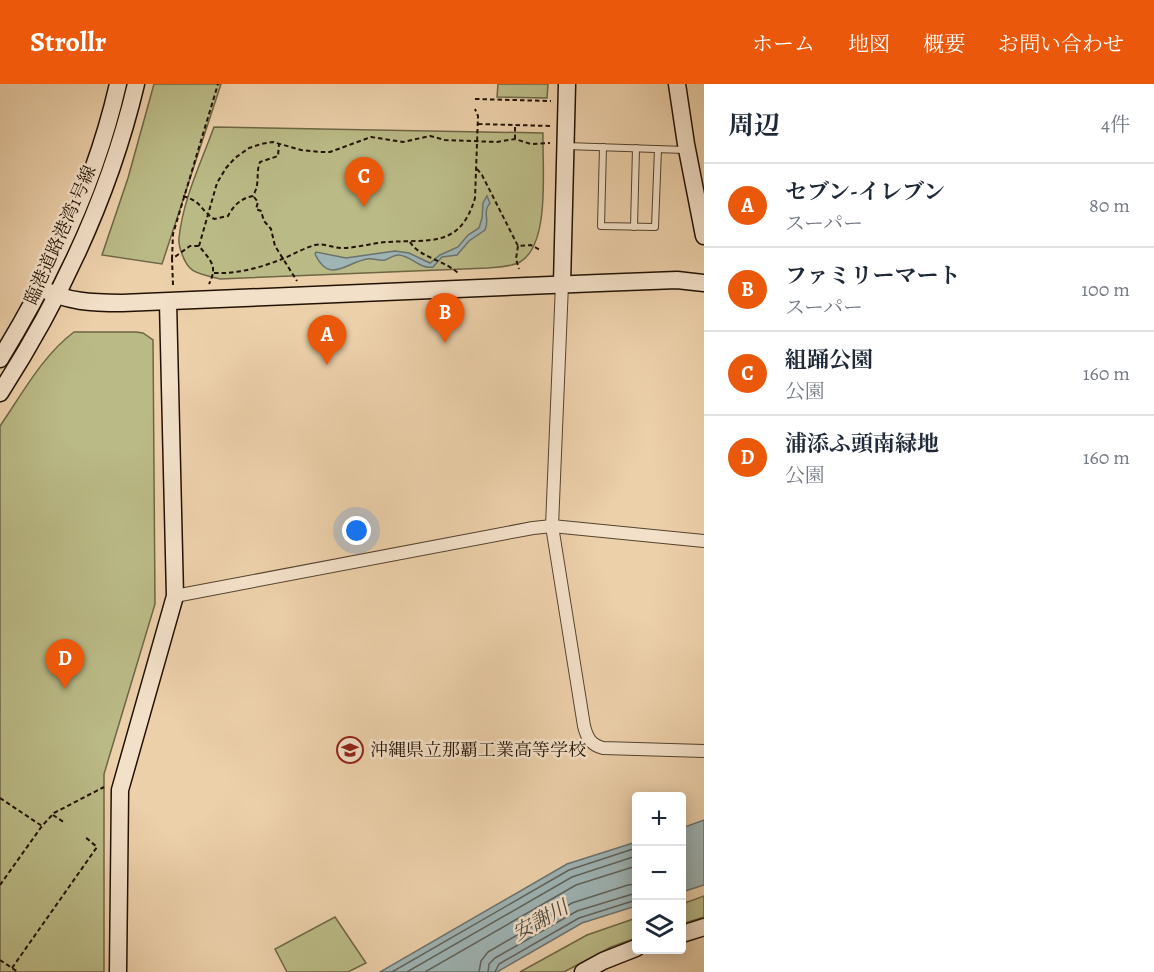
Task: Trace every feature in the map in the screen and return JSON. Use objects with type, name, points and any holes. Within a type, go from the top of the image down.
[{"type":"street","name":"臨港道路港湾1号線","points":[[0,359],[41,288],[73,218],[95,161],[118,84]]},
{"type":"street","name":"臨港道路港湾1号線","points":[[0,393],[57,297],[106,183],[136,84]]},
{"type":"street","points":[[567,84],[558,144],[562,284],[552,526],[584,726],[587,738],[596,746],[603,748],[704,751]]},
{"type":"street","points":[[678,84],[687,150],[700,197],[704,236]]},
{"type":"street","points":[[41,288],[57,297],[93,303],[171,293],[677,280],[704,283]]},
{"type":"street","points":[[118,972],[119,802],[123,777],[175,596],[171,293]]},
{"type":"street","points":[[175,596],[552,526],[704,542]]},
{"type":"street","points":[[686,933],[703,929]]},
{"type":"street","points":[[583,972],[632,950]]},
{"type":"lane","points":[[558,144],[687,150]]},
{"type":"lane","points":[[603,147],[601,226],[655,227],[658,149]]},
{"type":"lane","points":[[634,226],[636,148]]},
{"type":"path","points":[[171,293],[173,234],[218,84]]},
{"type":"path","points":[[475,99],[551,101]]},
{"type":"path","points":[[214,273],[242,272],[320,244],[340,248],[361,247],[385,242],[444,238],[458,228],[472,209],[475,198],[478,116],[475,109]]},
{"type":"path","points":[[478,124],[550,126]]},
{"type":"path","points":[[515,125],[515,139]]},
{"type":"path","points":[[199,246],[217,183],[235,158],[255,146],[273,142],[301,150],[330,152],[371,137],[403,142],[430,136],[445,140],[497,142],[515,139],[531,144],[558,144]]},
{"type":"path","points":[[253,196],[259,184],[257,174],[260,162],[278,156],[279,143]]},
{"type":"path","points":[[476,168],[482,175],[518,246],[516,260],[519,268]]},
{"type":"path","points":[[183,196],[197,200],[208,215],[214,219],[228,216],[234,205],[246,197],[253,196]]},
{"type":"path","points":[[253,196],[258,202],[256,209],[261,211],[264,221],[269,225],[275,246],[297,281]]},
{"type":"path","points":[[410,241],[413,248],[452,267],[459,274]]},
{"type":"path","points":[[518,246],[531,245],[540,250]]},
{"type":"path","points":[[172,259],[190,246],[199,246]]},
{"type":"path","points":[[199,246],[212,264],[214,273],[209,284]]},
{"type":"path","points":[[0,885],[52,815],[123,777]]},
{"type":"path","points":[[0,798],[42,826]]},
{"type":"path","points":[[52,815],[65,823]]},
{"type":"path","points":[[12,968],[98,847],[84,836]]},
{"type":"path","points":[[0,960],[18,972]]},
{"type":"green space","points":[[154,84],[221,84],[162,264],[102,255],[128,178]]},
{"type":"green space","points":[[498,84],[548,84],[547,98],[497,97]]},
{"type":"green space","points":[[214,127],[543,133],[543,203],[537,239],[530,253],[520,262],[500,267],[220,279],[200,274],[186,262],[180,249],[179,238],[188,195]]},
{"type":"green space","points":[[74,332],[136,332],[143,333],[153,340],[155,604],[104,774],[104,972],[0,972],[0,426],[43,363]]},
{"type":"green space","points":[[704,896],[704,917],[686,923],[686,903]]},
{"type":"green space","points":[[335,917],[366,963],[348,972],[287,972],[275,949]]},
{"type":"green space","points":[[632,919],[632,939],[611,947],[564,972],[520,972],[587,935]]},
{"type":"water","points":[[487,196],[490,203],[485,230],[469,241],[457,255],[442,257],[433,267],[423,266],[398,255],[385,260],[367,259],[332,270],[320,263],[315,254],[316,252],[346,258],[395,251],[409,253],[430,263],[440,255],[458,247],[468,235],[479,228],[483,203]]},
{"type":"water","points":[[704,820],[704,885],[686,891],[686,846],[686,827]]},
{"type":"water","name":"安謝川","points":[[632,843],[632,907],[582,923],[497,972],[380,972],[567,864]]},
{"type":"place","name":"組踊公園","points":[[364,207]]},
{"type":"place","name":"ファミリーマート","points":[[445,343]]},
{"type":"place","name":"セブン-イレブン","points":[[327,365]]},
{"type":"place","name":"浦添ふ頭南緑地","points":[[65,689]]},
{"type":"place","name":"沖縄県立那覇工業高等学校","points":[[350,750]]}]
